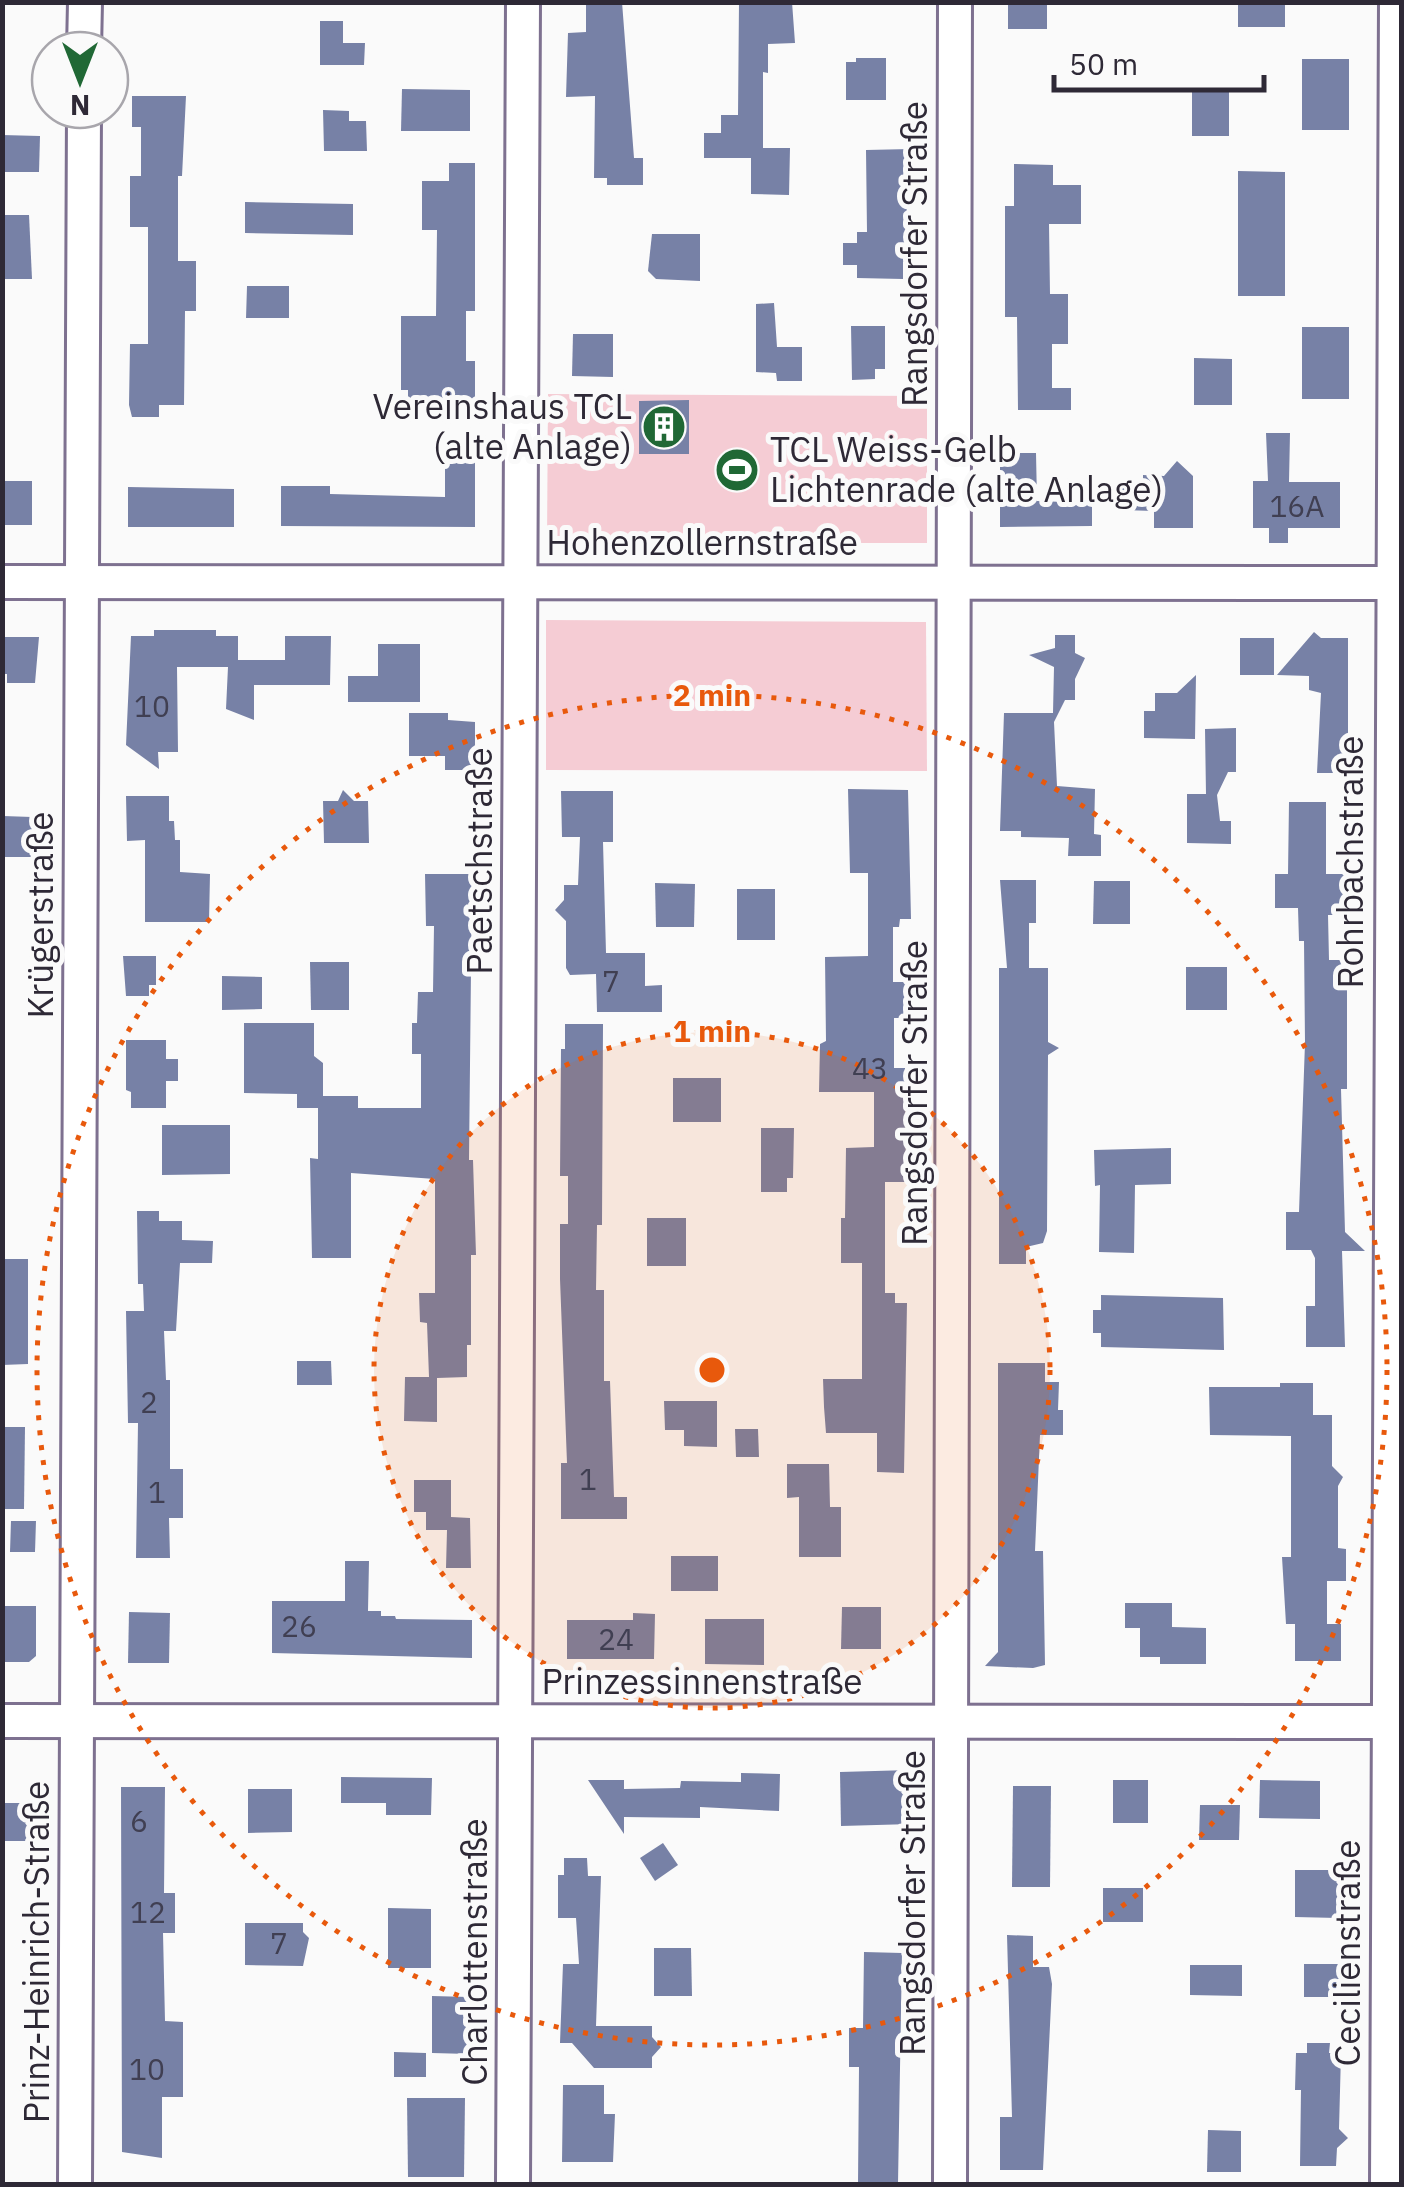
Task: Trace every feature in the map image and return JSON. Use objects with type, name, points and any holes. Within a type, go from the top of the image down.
[{"type":"street","points":[[84,2],[84,30]]},
{"type":"street","name":"Paetschstraße","points":[[516,1721],[522,2]]},
{"type":"street","name":"Rangsdorfer Straße","points":[[950,2184],[954,1723],[954,2]]},
{"type":"street","name":"Rohrbachstraße","points":[[1396,2],[1396,1722]]},
{"type":"street","name":"Krügerstraße","points":[[78,1721],[84,130]]},
{"type":"street","name":"Hohenzollernstraße","points":[[2,582],[1397,583]]},
{"type":"street","name":"Prinzessinnenstraße","points":[[2,1721],[1396,1722]]},
{"type":"street","name":"Prinz-Heinrich-Straße","points":[[75,2184],[78,1721]]},
{"type":"street","name":"Charlottenstraße","points":[[513,2184],[516,1721]]},
{"type":"street","name":"Cecilienstraße","points":[[1387,2184],[1396,1722]]},
{"type":"shaded area","name":"TCL Weiss-Gelb Lichtenrade (alte Anlage)","points":[[548,394],[927,396],[927,543],[547,543]]},
{"type":"shaded area","points":[[546,620],[926,622],[927,771],[546,770]]},
{"type":"building","points":[[586,2],[622,2],[634,158],[643,158],[643,185],[607,185],[607,178],[594,178],[595,96],[566,97],[568,33],[586,32]]},
{"type":"building","points":[[739,2],[792,2],[795,43],[768,44],[768,73],[763,72],[763,148],[790,148],[789,195],[751,194],[751,158],[704,158],[704,133],[721,133],[721,115],[738,115]]},
{"type":"building","points":[[1008,2],[1047,2],[1047,29],[1008,29]]},
{"type":"building","points":[[1238,2],[1285,2],[1285,27],[1238,27]]},
{"type":"building","points":[[320,21],[343,21],[343,43],[365,43],[364,65],[320,65]]},
{"type":"building","points":[[856,58],[886,58],[886,100],[846,100],[846,62],[856,62]]},
{"type":"building","points":[[1302,59],[1349,59],[1349,130],[1302,130]]},
{"type":"building","points":[[402,89],[470,90],[470,131],[401,131]]},
{"type":"building","points":[[1192,90],[1229,90],[1229,136],[1192,136]]},
{"type":"building","points":[[132,96],[186,96],[182,176],[178,176],[178,261],[196,261],[196,311],[185,311],[184,405],[159,405],[159,417],[132,417],[129,405],[130,344],[148,344],[148,227],[130,227],[130,176],[141,176],[141,127],[132,127]]},
{"type":"building","points":[[323,110],[349,111],[349,121],[366,121],[367,151],[324,151]]},
{"type":"building","points":[[2,135],[40,136],[39,172],[2,172]]},
{"type":"building","points":[[911,149],[904,248],[916,257],[903,262],[903,279],[857,278],[857,265],[843,265],[843,243],[857,243],[857,232],[867,232],[866,150]]},
{"type":"building","points":[[449,163],[475,163],[475,311],[466,311],[466,361],[475,361],[475,400],[408,400],[408,390],[401,390],[401,316],[436,316],[437,230],[422,230],[422,181],[449,181]]},
{"type":"building","points":[[1014,164],[1053,165],[1053,185],[1081,185],[1081,224],[1049,224],[1050,294],[1068,294],[1068,344],[1052,344],[1052,388],[1071,388],[1071,410],[1018,410],[1017,317],[1005,317],[1005,206],[1014,206]]},
{"type":"building","points":[[1238,171],[1285,172],[1285,296],[1238,296]]},
{"type":"building","points":[[245,202],[353,204],[353,235],[245,233]]},
{"type":"building","points":[[2,215],[29,215],[32,279],[2,279]]},
{"type":"building","points":[[652,234],[700,234],[700,281],[656,279],[648,271]]},
{"type":"building","points":[[247,286],[289,286],[289,318],[246,318]]},
{"type":"building","points":[[774,303],[777,347],[802,347],[802,381],[777,381],[776,373],[756,372],[756,304]]},
{"type":"building","points":[[851,326],[885,326],[885,369],[875,369],[875,379],[852,380]]},
{"type":"building","points":[[1302,327],[1349,327],[1349,399],[1302,399]]},
{"type":"building","points":[[573,334],[613,334],[613,377],[572,376]]},
{"type":"building","points":[[1194,358],[1232,359],[1232,405],[1194,405]]},
{"type":"building","name":"Vereinshaus TCL (alte Anlage)","points":[[689,400],[689,454],[639,454],[639,401]]},
{"type":"building","points":[[1266,433],[1290,433],[1289,482],[1340,482],[1340,528],[1288,528],[1288,543],[1269,543],[1269,528],[1253,528],[1253,481],[1268,481]]},
{"type":"building","points":[[1000,453],[1036,453],[1037,501],[1092,503],[1092,526],[1000,527]]},
{"type":"building","points":[[445,454],[475,454],[475,527],[281,526],[281,486],[330,486],[330,494],[445,497]]},
{"type":"building","points":[[1177,461],[1193,476],[1193,528],[1154,528],[1154,511],[1122,510],[1122,483],[1143,483],[1143,475],[1164,476]]},
{"type":"building","points":[[2,481],[32,481],[32,525],[2,525]]},
{"type":"building","points":[[128,487],[234,489],[234,527],[128,527]]},
{"type":"building","points":[[154,630],[216,630],[216,636],[238,636],[238,660],[285,660],[285,636],[331,636],[330,685],[254,685],[254,720],[226,709],[228,667],[177,667],[178,752],[158,752],[159,769],[126,745],[131,636],[154,636]]},
{"type":"building","points":[[1314,632],[1321,638],[1348,638],[1348,773],[1317,773],[1321,693],[1309,690],[1309,676],[1277,675]]},
{"type":"building","points":[[1055,635],[1075,635],[1075,653],[1085,658],[1075,679],[1075,700],[1065,700],[1054,722],[1057,786],[1095,789],[1094,834],[1101,835],[1101,856],[1068,856],[1069,838],[1021,837],[1021,831],[1000,831],[1004,713],[1053,713],[1054,667],[1029,655],[1055,648]]},
{"type":"building","points":[[2,637],[39,637],[35,683],[7,683],[7,674],[2,674]]},
{"type":"building","points":[[1240,638],[1274,638],[1274,675],[1240,675]]},
{"type":"building","points":[[378,644],[420,644],[420,702],[348,702],[348,676],[378,676]]},
{"type":"building","points":[[1196,675],[1195,739],[1144,738],[1144,711],[1155,711],[1155,693],[1177,693]]},
{"type":"building","points":[[409,713],[448,713],[448,720],[475,722],[475,770],[445,770],[445,756],[409,756]]},
{"type":"building","points":[[1236,728],[1236,772],[1228,772],[1217,795],[1220,821],[1231,821],[1231,844],[1187,843],[1187,794],[1206,794],[1205,729]]},
{"type":"building","points":[[848,789],[908,790],[911,919],[900,919],[899,927],[893,927],[893,982],[910,982],[910,1018],[894,1018],[894,1068],[905,1068],[906,1182],[885,1182],[885,1293],[895,1293],[895,1303],[907,1303],[904,1473],[877,1472],[877,1433],[826,1433],[823,1379],[862,1379],[862,1263],[841,1263],[846,1148],[874,1147],[874,1092],[819,1092],[820,1044],[826,1041],[825,957],[868,956],[868,873],[850,873]]},
{"type":"building","points":[[343,790],[354,801],[368,801],[369,843],[324,843],[323,801],[338,801]]},
{"type":"building","points":[[561,791],[613,791],[613,842],[603,842],[606,953],[645,953],[645,986],[662,985],[662,1012],[597,1012],[596,974],[570,975],[566,968],[566,921],[555,910],[564,900],[564,885],[578,885],[580,837],[562,837]]},
{"type":"building","points":[[126,796],[169,796],[169,821],[174,821],[175,840],[180,840],[180,872],[210,874],[209,922],[145,922],[145,840],[127,841]]},
{"type":"building","points":[[1289,802],[1326,802],[1326,874],[1364,874],[1343,896],[1343,915],[1328,915],[1329,960],[1347,960],[1347,1089],[1341,1089],[1345,1232],[1365,1251],[1342,1251],[1345,1347],[1306,1347],[1306,1306],[1315,1306],[1315,1258],[1311,1250],[1286,1250],[1286,1212],[1299,1212],[1305,1043],[1304,941],[1299,941],[1298,908],[1275,908],[1275,874],[1288,874]]},
{"type":"building","points":[[3,816],[32,817],[32,857],[3,857]]},
{"type":"building","points":[[425,874],[472,874],[469,1160],[473,1160],[476,1255],[471,1255],[471,1345],[467,1345],[467,1377],[437,1378],[437,1422],[404,1421],[405,1377],[429,1377],[427,1323],[420,1322],[419,1293],[435,1293],[435,1179],[351,1173],[351,1258],[312,1258],[310,1158],[318,1159],[318,1108],[297,1108],[297,1094],[244,1093],[244,1023],[314,1023],[314,1056],[323,1063],[323,1096],[358,1096],[358,1108],[421,1108],[421,1054],[412,1054],[412,1023],[417,1023],[418,992],[433,992],[434,926],[426,926]]},
{"type":"building","points":[[1000,880],[1036,880],[1036,923],[1029,923],[1029,968],[1048,968],[1048,1042],[1059,1048],[1048,1055],[1047,1231],[1043,1243],[1026,1247],[1026,1264],[999,1264],[999,968],[1007,968]]},
{"type":"building","points":[[1094,881],[1130,881],[1130,924],[1093,924]]},
{"type":"building","points":[[655,883],[695,884],[694,927],[656,927]]},
{"type":"building","points":[[737,889],[775,889],[775,940],[737,940]]},
{"type":"building","points":[[123,956],[156,956],[156,985],[149,985],[149,996],[126,996]]},
{"type":"building","points":[[310,962],[349,962],[349,1010],[311,1010]]},
{"type":"building","points":[[1186,967],[1227,967],[1227,1010],[1186,1010]]},
{"type":"building","points":[[222,976],[262,977],[262,1009],[222,1010]]},
{"type":"building","points":[[565,1024],[603,1024],[602,1225],[597,1225],[596,1290],[604,1290],[604,1381],[610,1381],[614,1497],[627,1497],[627,1519],[561,1519],[561,1463],[567,1463],[560,1279],[560,1224],[568,1224],[568,1176],[560,1176],[561,1049],[565,1049]]},
{"type":"building","points":[[126,1040],[166,1040],[166,1059],[178,1059],[178,1081],[166,1081],[166,1108],[131,1108],[131,1092],[126,1090]]},
{"type":"building","points":[[673,1078],[721,1078],[721,1122],[673,1122]]},
{"type":"building","points":[[162,1125],[230,1125],[230,1174],[162,1175]]},
{"type":"building","points":[[761,1128],[794,1128],[793,1178],[787,1178],[787,1192],[761,1192]]},
{"type":"building","points":[[1171,1148],[1171,1184],[1135,1185],[1134,1253],[1099,1252],[1100,1185],[1095,1186],[1094,1150]]},
{"type":"building","points":[[137,1211],[159,1211],[159,1221],[182,1221],[182,1240],[213,1241],[212,1263],[180,1263],[176,1331],[164,1331],[166,1380],[170,1380],[170,1469],[183,1469],[183,1518],[169,1518],[170,1558],[136,1558],[138,1423],[128,1423],[126,1311],[144,1311],[143,1284],[138,1284]]},
{"type":"building","points":[[647,1218],[686,1218],[686,1266],[647,1266]]},
{"type":"building","points":[[2,1259],[28,1259],[28,1364],[2,1365]]},
{"type":"building","points":[[1101,1295],[1223,1298],[1224,1350],[1101,1347],[1101,1333],[1093,1333],[1093,1310],[1101,1310]]},
{"type":"building","points":[[297,1361],[331,1361],[332,1385],[297,1385]]},
{"type":"building","points":[[998,1363],[1045,1363],[1045,1382],[1059,1382],[1058,1410],[1063,1410],[1063,1435],[1040,1435],[1035,1551],[1043,1551],[1045,1665],[1033,1668],[985,1666],[998,1652]]},
{"type":"building","points":[[1280,1383],[1313,1383],[1313,1415],[1332,1415],[1332,1466],[1343,1477],[1338,1486],[1338,1548],[1346,1549],[1346,1581],[1327,1581],[1327,1624],[1341,1624],[1341,1661],[1295,1661],[1295,1624],[1286,1624],[1282,1557],[1291,1557],[1291,1436],[1210,1435],[1209,1387],[1280,1387]]},
{"type":"building","points":[[664,1401],[717,1401],[717,1447],[684,1446],[684,1430],[665,1430]]},
{"type":"building","points":[[2,1427],[25,1427],[24,1509],[2,1509]]},
{"type":"building","points":[[735,1429],[758,1429],[759,1457],[736,1457]]},
{"type":"building","points":[[787,1464],[829,1464],[830,1507],[841,1507],[841,1557],[799,1557],[799,1497],[787,1498]]},
{"type":"building","points":[[414,1480],[451,1480],[451,1517],[470,1518],[471,1568],[446,1568],[447,1530],[426,1530],[426,1512],[414,1512]]},
{"type":"building","points":[[11,1521],[36,1521],[35,1552],[10,1552]]},
{"type":"building","points":[[671,1556],[718,1556],[718,1591],[671,1591]]},
{"type":"building","points":[[345,1561],[369,1561],[368,1611],[381,1611],[381,1616],[396,1619],[472,1620],[472,1658],[272,1653],[272,1601],[345,1601]]},
{"type":"building","points":[[1125,1603],[1172,1603],[1172,1627],[1206,1628],[1206,1664],[1160,1664],[1160,1657],[1140,1657],[1140,1628],[1125,1628]]},
{"type":"building","points":[[2,1606],[36,1606],[36,1656],[29,1662],[2,1662]]},
{"type":"building","points":[[842,1607],[881,1607],[881,1649],[841,1649]]},
{"type":"building","points":[[129,1612],[170,1613],[169,1663],[128,1663]]},
{"type":"building","points":[[633,1613],[655,1614],[654,1659],[567,1659],[567,1620],[633,1620]]},
{"type":"building","points":[[705,1619],[764,1619],[764,1665],[705,1664]]},
{"type":"building","points":[[910,1770],[912,1824],[841,1826],[840,1772]]},
{"type":"building","points":[[741,1773],[780,1774],[779,1811],[700,1807],[700,1818],[624,1817],[624,1834],[588,1780],[624,1780],[624,1789],[680,1788],[681,1781],[741,1782]]},
{"type":"building","points":[[341,1777],[432,1778],[431,1815],[386,1815],[386,1803],[341,1803]]},
{"type":"building","points":[[1113,1780],[1148,1780],[1148,1823],[1113,1823]]},
{"type":"building","points":[[1260,1780],[1320,1781],[1320,1819],[1259,1818]]},
{"type":"building","points":[[1013,1786],[1051,1786],[1050,1887],[1012,1887]]},
{"type":"building","points":[[121,1787],[165,1787],[164,1893],[175,1893],[175,1933],[163,1933],[165,2021],[183,2022],[183,2097],[162,2097],[162,2158],[122,2152]]},
{"type":"building","points":[[248,1789],[292,1789],[292,1832],[248,1833]]},
{"type":"building","points":[[2,1803],[32,1803],[32,1841],[2,1841]]},
{"type":"building","points":[[1200,1805],[1240,1805],[1239,1840],[1199,1840]]},
{"type":"building","points":[[663,1843],[678,1865],[655,1881],[640,1858]]},
{"type":"building","points":[[564,1858],[587,1858],[588,1876],[601,1876],[596,2026],[652,2026],[652,2037],[661,2047],[652,2057],[652,2068],[594,2068],[572,2043],[560,2043],[563,1964],[579,1964],[576,1918],[558,1918],[558,1875],[564,1875]]},
{"type":"building","points":[[1295,1870],[1339,1870],[1338,1918],[1295,1917]]},
{"type":"building","points":[[1103,1888],[1143,1888],[1143,1922],[1103,1922]]},
{"type":"building","points":[[388,1908],[431,1909],[431,1968],[388,1968]]},
{"type":"building","points":[[245,1923],[303,1923],[303,1932],[309,1938],[303,1966],[245,1965]]},
{"type":"building","points":[[1007,1935],[1033,1936],[1033,1967],[1049,1967],[1052,1984],[1043,2170],[1000,2170],[1000,2117],[1012,2117]]},
{"type":"building","points":[[654,1948],[691,1948],[692,1996],[654,1996]]},
{"type":"building","points":[[864,1952],[902,1953],[898,2184],[858,2184],[859,2067],[849,2067],[849,2028],[863,2028]]},
{"type":"building","points":[[1304,1964],[1341,1964],[1341,1997],[1304,1997]]},
{"type":"building","points":[[1190,1965],[1242,1965],[1242,1996],[1190,1995]]},
{"type":"building","points":[[432,1996],[469,1997],[469,2054],[432,2053]]},
{"type":"building","points":[[1307,2043],[1330,2043],[1329,2053],[1341,2053],[1339,2129],[1348,2138],[1337,2148],[1336,2166],[1300,2166],[1301,2090],[1295,2090],[1296,2053],[1307,2053]]},
{"type":"building","points":[[394,2052],[426,2053],[426,2077],[394,2077]]},
{"type":"building","points":[[563,2085],[604,2085],[604,2114],[615,2114],[613,2162],[562,2162]]},
{"type":"building","points":[[407,2098],[465,2098],[464,2177],[408,2177]]},
{"type":"building","points":[[1208,2130],[1241,2131],[1241,2172],[1207,2172]]},
{"type":"place","name":"Vereinshaus TCL (alte Anlage)","points":[[664,427]]},
{"type":"place","name":"TCL Weiss-Gelb Lichtenrade (alte Anlage)","points":[[737,470]]}]
